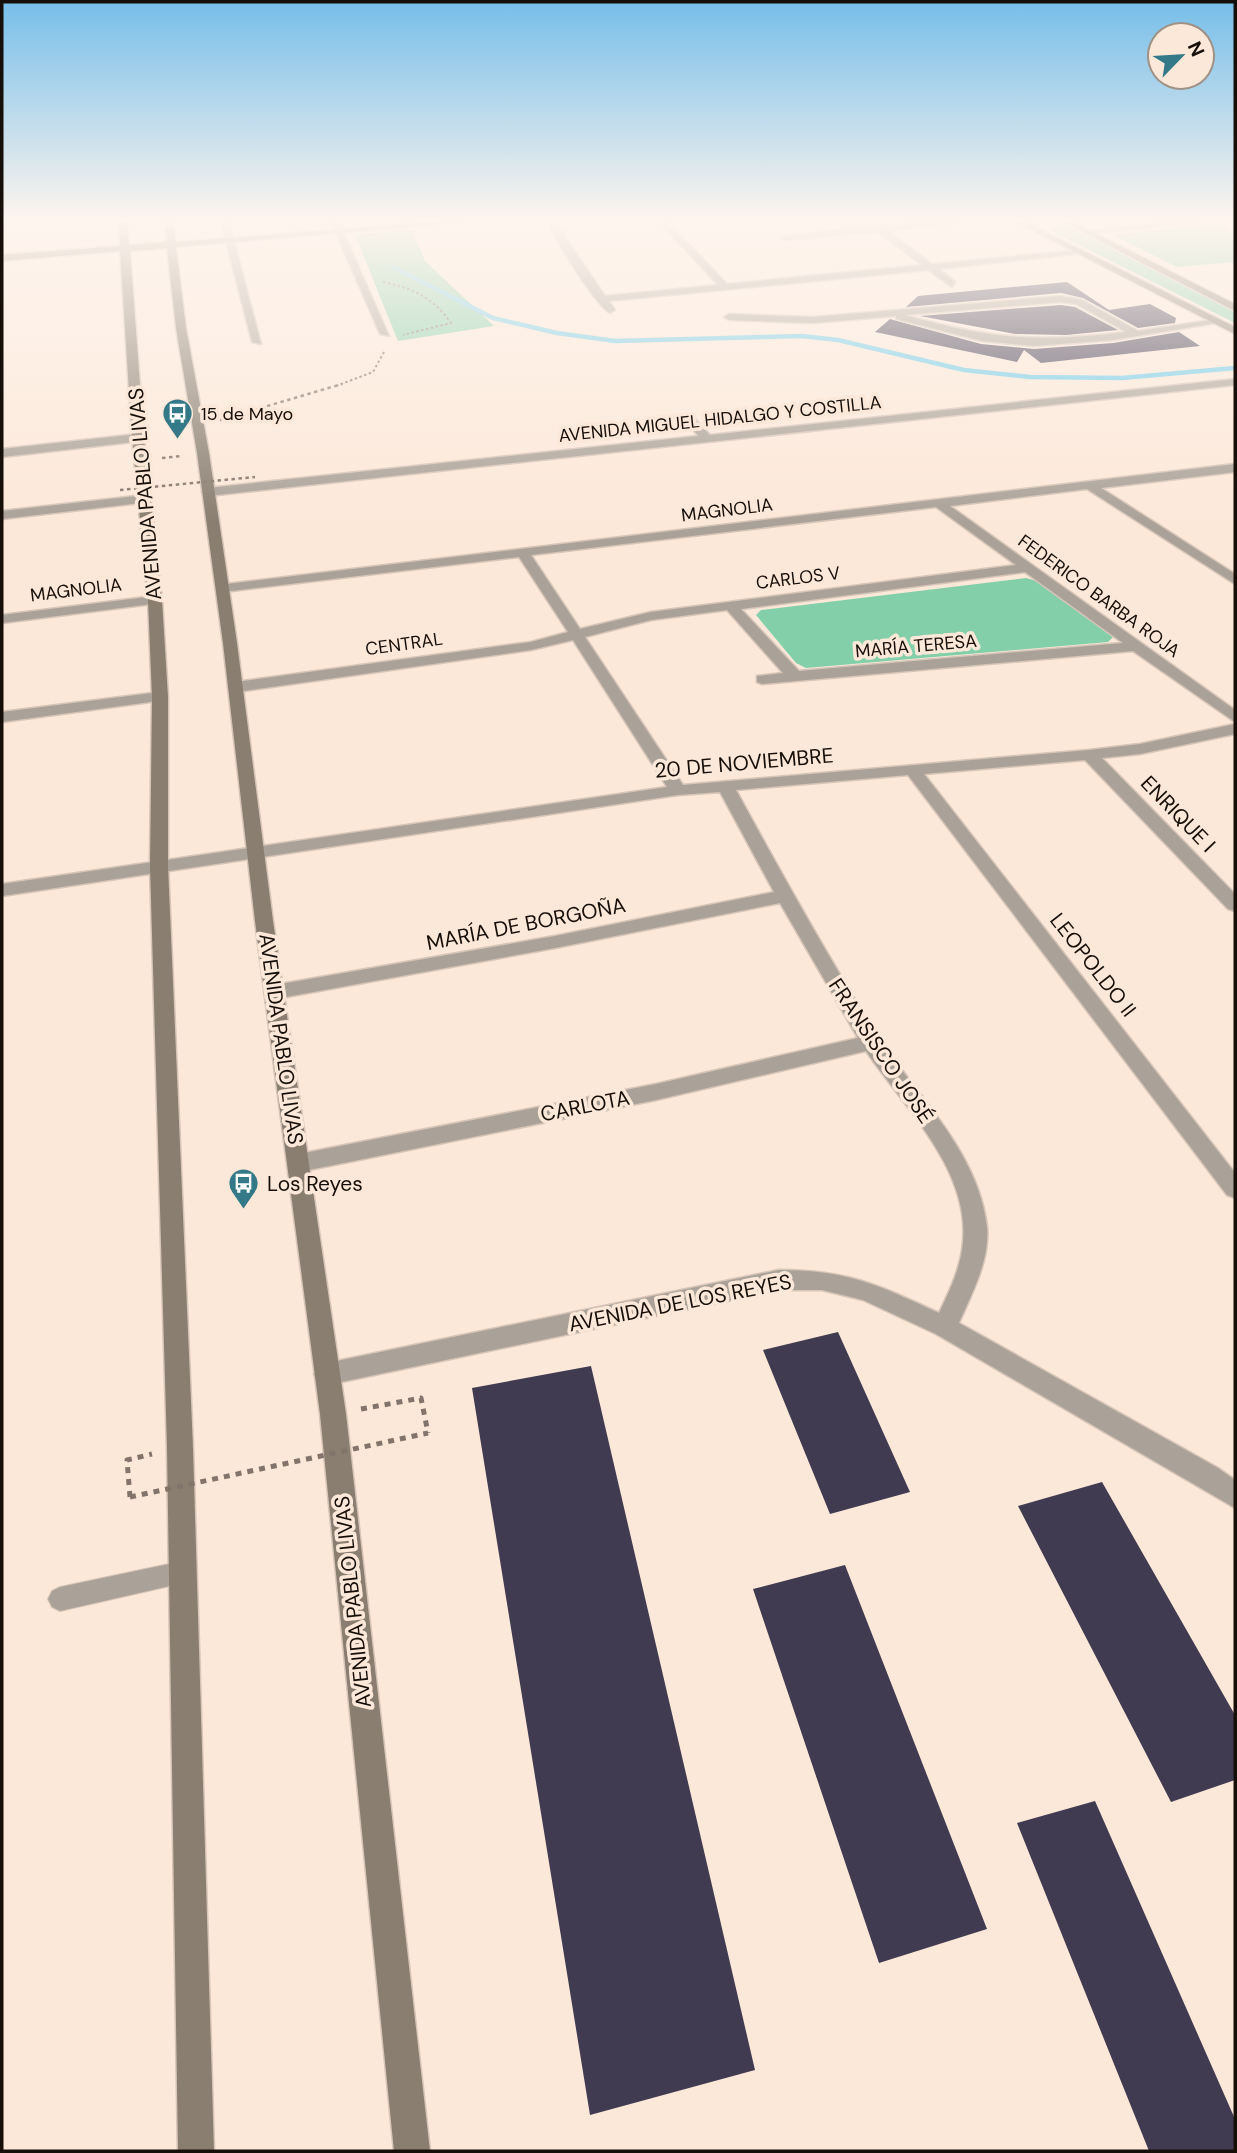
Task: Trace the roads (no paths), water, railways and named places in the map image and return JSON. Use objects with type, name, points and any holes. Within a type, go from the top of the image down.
[{"type":"main road","name":"AVENIDA PABLO LIVAS","points":[[130,322],[138,438],[155,600],[160,697],[159,866],[183,1572],[195,2151]]},
{"type":"main road","name":"AVENIDA PABLO LIVAS","points":[[183,322],[223,588],[333,1414],[412,2151]]},
{"type":"main road","points":[[1218,322],[1235,331]]},
{"type":"street","points":[[252,322],[257,342]]},
{"type":"street","points":[[380,322],[385,334]]},
{"type":"street","points":[[920,322],[967,335],[1013,342],[1213,322]]},
{"type":"street","points":[[1116,322],[1134,332]]},
{"type":"street","name":"AVENIDA MIGUEL HIDALGO Y COSTILLA","points":[[208,492],[1235,382]]},
{"type":"street","points":[[690,417],[706,438]]},
{"type":"street","points":[[2,453],[138,438]]},
{"type":"street","name":"MAGNOLIA","points":[[223,588],[941,505],[1235,468]]},
{"type":"street","points":[[1090,486],[1235,580]]},
{"type":"street","points":[[2,515],[145,499]]},
{"type":"street","name":"FEDERICO BARBA ROJA","points":[[941,505],[1235,717]]},
{"type":"street","points":[[523,553],[678,790]]},
{"type":"street","name":"CARLOS V","points":[[577,634],[651,616],[1025,568]]},
{"type":"street","name":"MAGNOLIA","points":[[2,619],[155,600]]},
{"type":"street","points":[[731,606],[794,675]]},
{"type":"street","name":"CENTRAL","points":[[236,687],[531,646],[577,634]]},
{"type":"street","name":"MARÍA TERESA","points":[[762,679],[1136,646]]},
{"type":"street","points":[[2,717],[160,697]]},
{"type":"street","name":"20 DE NOVIEMBRE","points":[[2,890],[678,790],[1088,755],[1140,749],[1235,729]]},
{"type":"street","name":"ENRIQUE I","points":[[1088,755],[1235,905]]},
{"type":"street","name":"LEOPOLDO II","points":[[913,771],[1235,1189]]},
{"type":"street","name":"FRANSISCO JOSÉ","points":[[725,786],[784,897],[871,1042],[945,1147],[969,1196],[975,1230],[970,1268],[945,1327]]},
{"type":"street","name":"MARÍA DE BORGOÑA","points":[[275,992],[555,942],[784,897]]},
{"type":"street","name":"CARLOTA","points":[[299,1163],[656,1092],[871,1042]]},
{"type":"street","name":"AVENIDA DE LOS REYES","points":[[327,1374],[779,1280],[822,1280],[867,1291],[945,1327],[1198,1470],[1235,1495]]},
{"type":"lane","points":[[60,1599],[183,1572]]},
{"type":"waterway","points":[[512,322],[557,333],[615,341],[802,336],[838,340],[964,370],[1030,377],[1122,378],[1235,368]]},
{"type":"place","name":"15 de Mayo","points":[[178,441]]},
{"type":"place","name":"Los Reyes","points":[[244,1211]]}]
